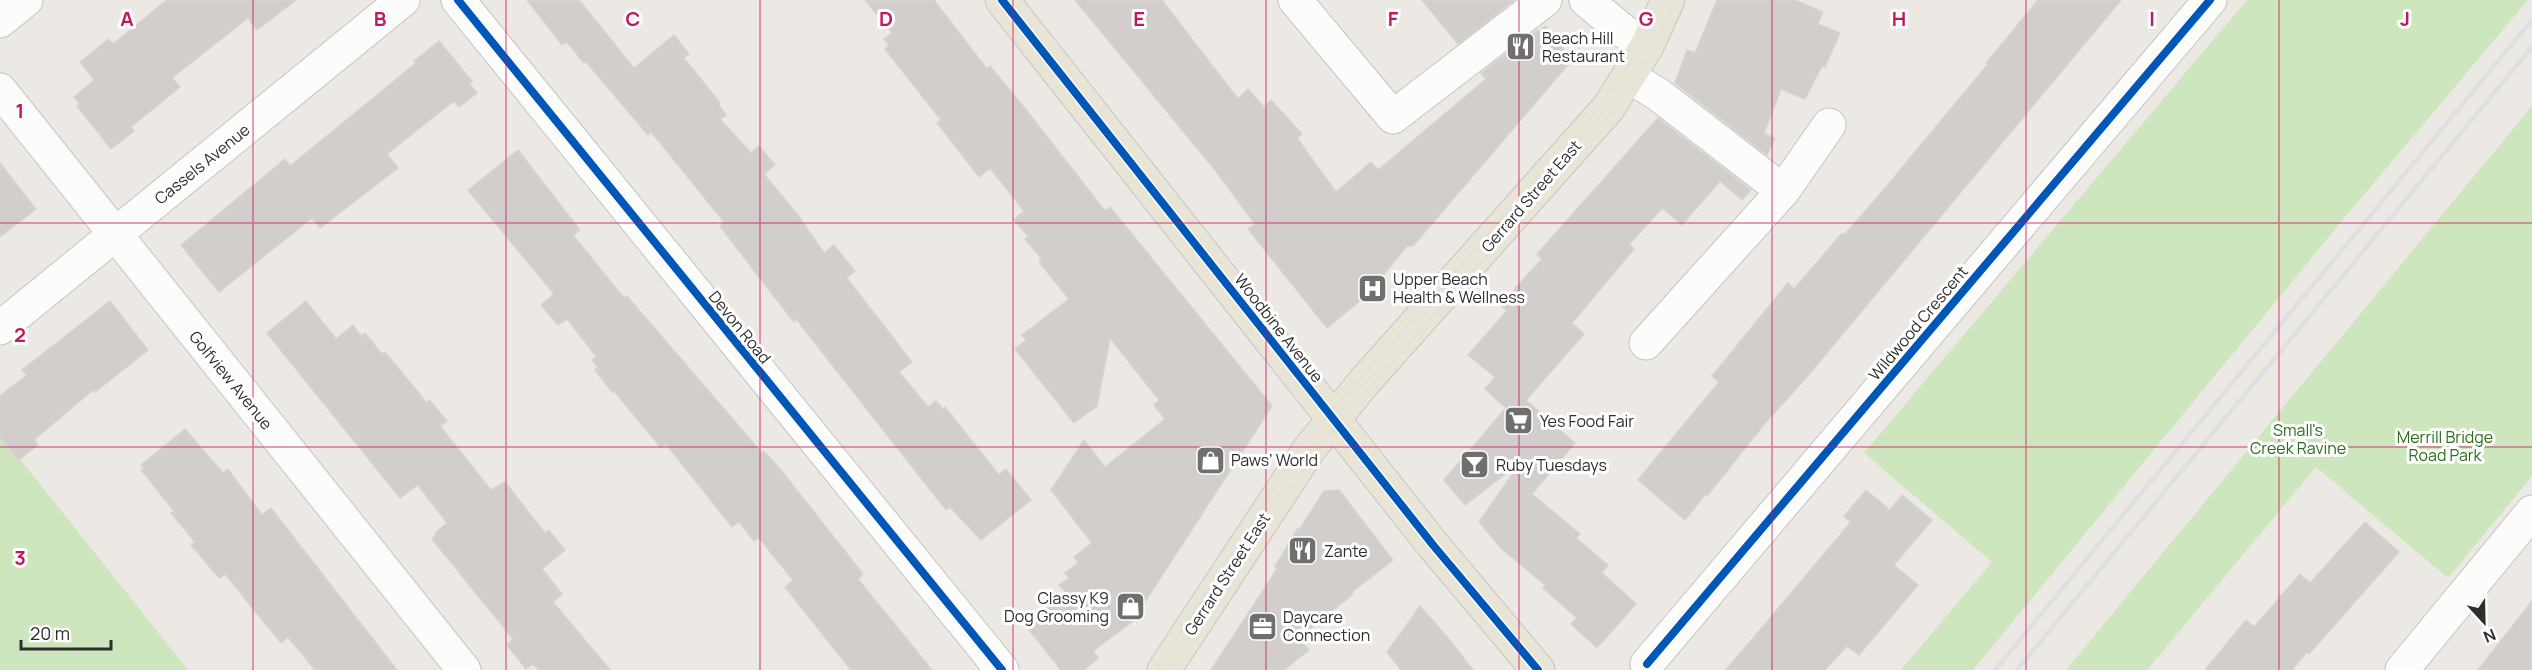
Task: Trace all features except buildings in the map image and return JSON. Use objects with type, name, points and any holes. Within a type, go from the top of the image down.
[{"type":"main road","name":"Woodbine Avenue","points":[[1002,0],[1433,545],[1538,670]]},
{"type":"main road","name":"Gerrard Street East","points":[[1164,670],[1282,488],[1334,418],[1609,107],[1630,77],[1668,0]]},
{"type":"street","points":[[0,21],[26,0]]},
{"type":"street","name":"Cassels Avenue","points":[[0,328],[403,0]]},
{"type":"street","name":"Devon Road","points":[[458,0],[1002,670]]},
{"type":"street","points":[[1295,0],[1393,117],[1545,0]]},
{"type":"street","points":[[1586,0],[1623,31],[1647,46]]},
{"type":"street","name":"Wildwood Crescent","points":[[1647,664],[2210,0]]},
{"type":"street","points":[[1630,77],[1659,95],[1783,192]]},
{"type":"street","name":"Golfview Avenue","points":[[0,90],[464,670]]},
{"type":"street","points":[[1646,343],[1783,192],[1829,125]]},
{"type":"street","points":[[2402,670],[2532,512]]},
{"type":"green space","points":[[2247,0],[2528,0],[2346,216],[1973,670],[1901,670],[1992,562],[1864,453]]},
{"type":"green space","points":[[2532,106],[2532,476],[2448,578],[2316,467],[2147,670],[2066,670]]},
{"type":"green space","points":[[0,434],[188,670],[0,670]]},
{"type":"tram line","points":[[1156,670],[1305,441],[1584,127],[1629,65],[1661,0]]},
{"type":"tram line","points":[[1173,670],[1302,473],[1338,424],[1614,111],[1646,63],[1676,0]]},
{"type":"railway","points":[[1995,670],[2532,20]]},
{"type":"railway","points":[[2017,670],[2532,47]]},
{"type":"cycle path","points":[[458,0],[1002,670]]},
{"type":"cycle path","points":[[1002,0],[1433,545],[1538,670]]},
{"type":"cycle path","points":[[1647,664],[2210,0]]},
{"type":"place","name":"Beach Hill Restaurant","points":[[1521,47]]},
{"type":"place","name":"Upper Beach Health & Wellness","points":[[1372,288]]},
{"type":"place","name":"Yes Food Fair","points":[[1519,421]]},
{"type":"place","name":"Paws’ World","points":[[1210,460]]},
{"type":"place","name":"Ruby Tuesdays","points":[[1475,465]]},
{"type":"place","name":"Zante","points":[[1303,551]]},
{"type":"place","name":"Classy K9 Dog Grooming","points":[[1130,607]]},
{"type":"place","name":"Daycare Connection","points":[[1262,626]]},
{"type":"park label","name":"Small's Creek Ravine","points":[[2298,439]]},
{"type":"park label","name":"Merrill Bridge Road Park","points":[[2445,446]]}]
